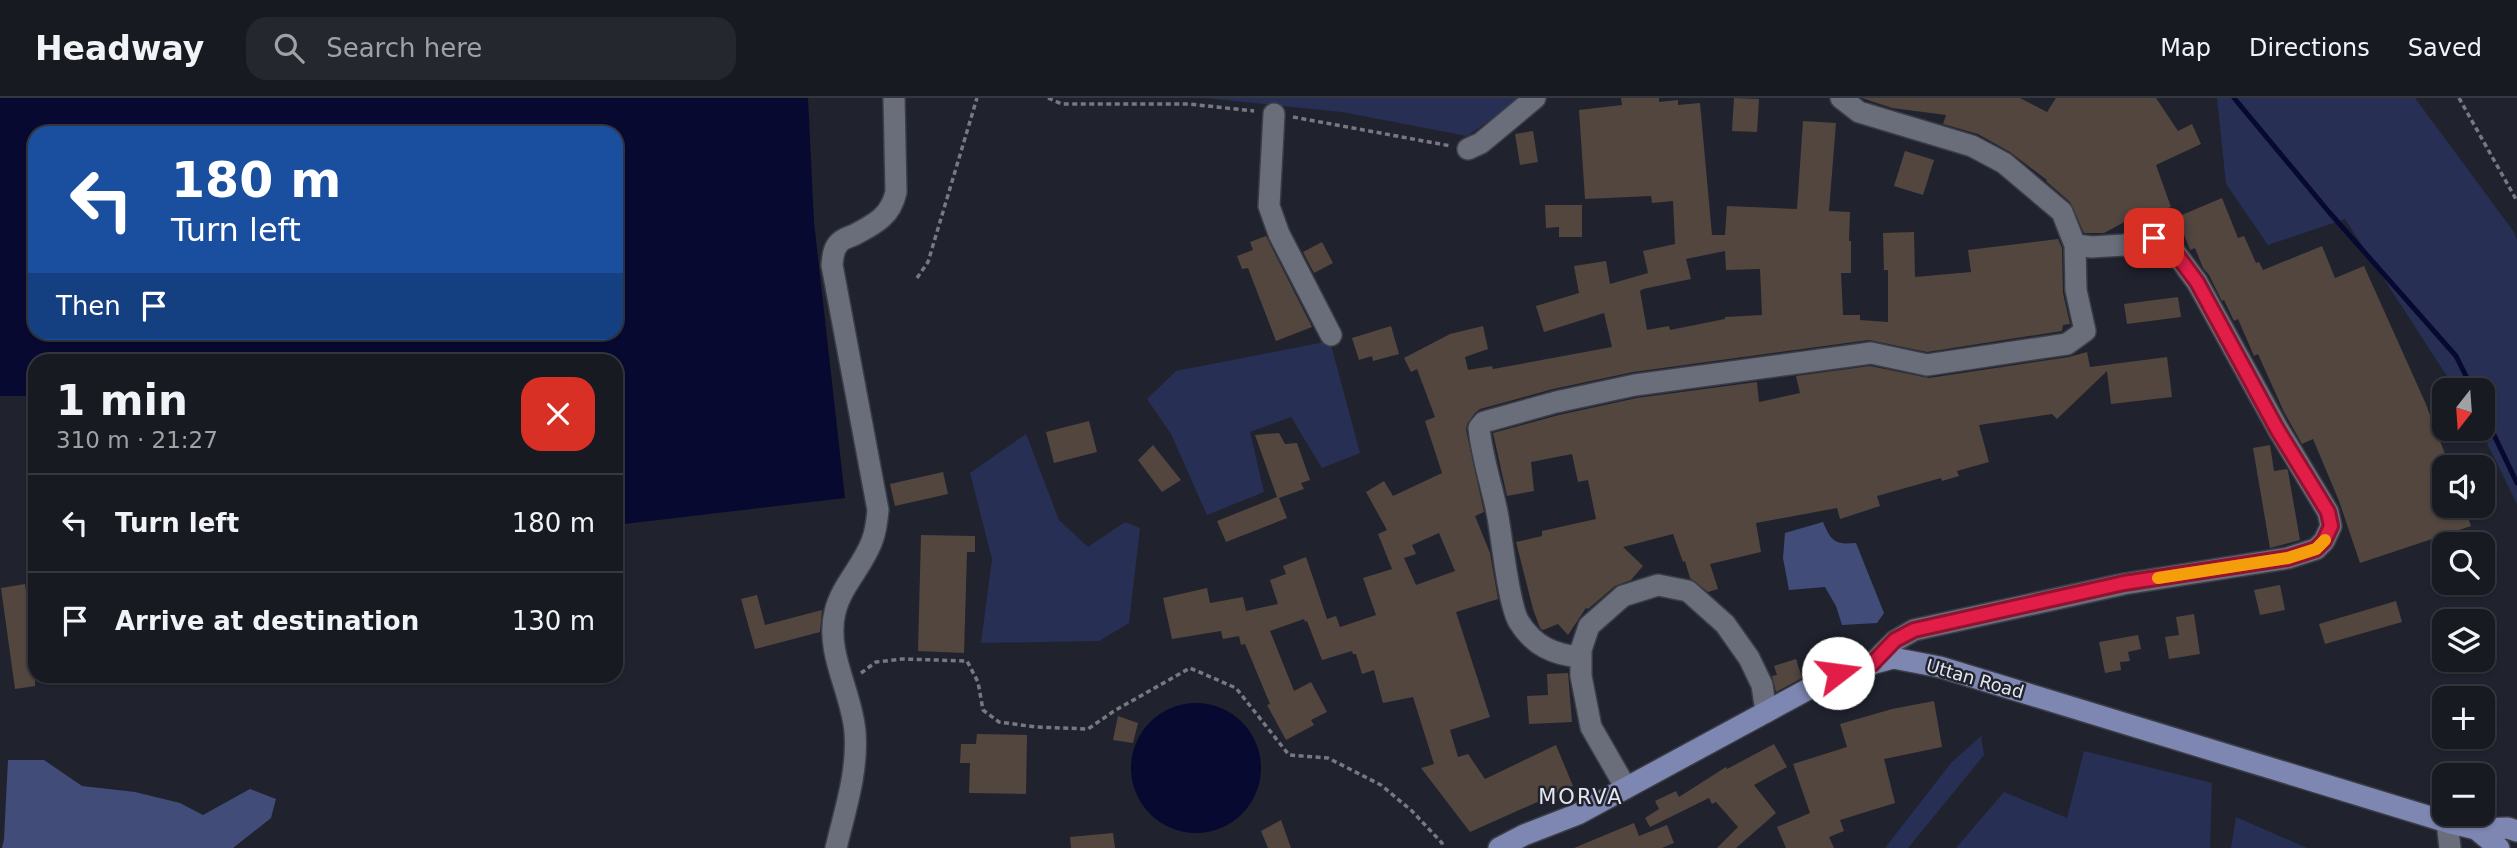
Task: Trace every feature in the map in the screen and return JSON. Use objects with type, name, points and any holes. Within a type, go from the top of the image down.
[{"type":"main road","name":"Uttan Road","points":[[1499,848],[1578,814],[1838,673],[1892,658],[1940,667],[2432,818]]},
{"type":"main road","name":"Uttan Road","points":[[2463,826],[2476,829],[2508,828],[2517,831]]},
{"type":"main road","name":"Uttan Road","points":[[2476,829],[2499,848]]},
{"type":"street","points":[[836,848],[856,755],[855,730],[833,635],[835,611],[842,592],[872,544],[878,510],[832,265],[834,251],[840,242],[879,221],[888,214],[893,204],[896,192],[894,98]]},
{"type":"street","points":[[1468,149],[1481,143],[1535,98]]},
{"type":"street","points":[[1581,657],[1548,651],[1531,638],[1517,619],[1497,510],[1481,450],[1479,428],[1484,422],[1556,402],[1635,385],[1871,353],[1927,365],[2067,344],[2085,331],[2076,290],[2075,245],[2062,212],[2004,163],[1972,146],[1859,112],[1841,98]]},
{"type":"street","points":[[1274,114],[1269,206],[1279,234],[1331,335]]},
{"type":"street","points":[[1872,664],[1895,640],[1914,630],[2124,583],[2288,558],[2316,549],[2324,541],[2331,526],[2328,512],[2277,429],[2197,282],[2171,247],[2154,238],[2124,245],[2075,245]]},
{"type":"street","points":[[1626,788],[1591,727],[1582,686],[1581,657],[1589,626],[1623,596],[1658,585],[1688,592],[1726,624],[1749,658],[1762,685],[1766,712]]},
{"type":"street","points":[[2447,826],[2450,848]]},
{"type":"path","points":[[917,278],[928,262],[977,98]]},
{"type":"path","points":[[2459,98],[2517,201]]},
{"type":"path","points":[[843,685],[876,662],[903,659],[967,661],[978,682],[983,710],[999,722],[1035,727],[1088,729],[1114,711],[1190,668],[1236,688],[1289,755],[1328,758],[1381,785],[1412,811],[1442,843],[1443,848]]},
{"type":"shaded area","points":[[0,98],[808,98],[814,222],[845,498],[623,524],[623,354],[28,354],[28,396],[0,396]]},
{"type":"shaded area","points":[[1205,98],[1522,98],[1467,136],[1342,112]]},
{"type":"shaded area","points":[[2217,98],[2415,98],[2514,232],[2517,240],[2517,504],[2486,441],[2496,441],[2496,378],[2448,378],[2345,219],[2268,245],[2226,184]]},
{"type":"shaded area","points":[[1330,341],[1360,453],[1322,468],[1291,417],[1250,432],[1264,492],[1207,515],[1171,434],[1147,399],[1176,371]]},
{"type":"shaded area","points":[[1026,434],[1059,520],[1088,547],[1125,522],[1140,528],[1129,623],[1099,641],[981,643],[992,559],[970,473]]},
{"type":"shaded area","points":[[1823,522],[1829,534],[1838,542],[1856,543],[1884,613],[1877,623],[1842,625],[1836,606],[1825,587],[1789,590],[1783,558],[1785,533]]},
{"type":"shaded area","points":[[1196,703],[1221,708],[1242,722],[1256,743],[1261,768],[1256,793],[1242,814],[1221,828],[1196,833],[1171,828],[1150,814],[1136,793],[1131,768],[1136,743],[1150,722],[1171,708]]},
{"type":"shaded area","points":[[1981,736],[1984,755],[1908,848],[1885,848],[1951,763]]},
{"type":"shaded area","points":[[2084,751],[2212,783],[2210,848],[1956,848],[2004,792],[2067,818]]},
{"type":"shaded area","points":[[8,760],[44,760],[82,786],[135,792],[180,803],[203,815],[250,789],[276,799],[271,818],[233,848],[2,848]]},
{"type":"shaded area","points":[[2236,817],[2307,848],[2231,848]]},
{"type":"building","points":[[1621,98],[1659,98],[1659,102],[1678,100],[1678,105],[1700,103],[1712,235],[1725,235],[1727,206],[1797,209],[1803,121],[1836,123],[1829,211],[1850,212],[1851,273],[1841,273],[1843,315],[1860,315],[1860,320],[1888,322],[1888,270],[1884,270],[1883,233],[1914,232],[1915,277],[1971,272],[1968,250],[2058,239],[2062,248],[2063,293],[2070,324],[2063,325],[2062,331],[1927,352],[1869,340],[1633,372],[1553,389],[1480,409],[1475,413],[1466,430],[1484,512],[1475,516],[1490,553],[1498,599],[1456,612],[1490,717],[1450,730],[1458,757],[1468,754],[1485,779],[1556,745],[1573,786],[1470,832],[1421,768],[1434,764],[1413,697],[1383,703],[1374,670],[1362,674],[1356,654],[1352,651],[1322,660],[1304,619],[1270,631],[1294,691],[1311,682],[1327,712],[1311,720],[1314,725],[1286,740],[1267,705],[1270,704],[1245,644],[1241,645],[1239,636],[1223,639],[1221,631],[1172,639],[1163,598],[1207,588],[1210,603],[1243,597],[1246,611],[1278,604],[1270,580],[1286,574],[1283,566],[1306,557],[1327,619],[1336,616],[1340,627],[1376,615],[1363,578],[1392,569],[1378,534],[1387,530],[1366,492],[1384,481],[1393,496],[1442,473],[1425,421],[1435,417],[1417,369],[1411,372],[1404,358],[1450,334],[1483,326],[1488,349],[1465,357],[1468,370],[1492,366],[1493,369],[1612,347],[1604,313],[1544,332],[1536,306],[1579,293],[1574,266],[1606,261],[1610,284],[1648,273],[1643,251],[1675,244],[1673,201],[1652,203],[1651,196],[1585,199],[1579,110],[1622,105]],"holes":[[[1725,251],[1726,270],[1760,269],[1762,315],[1725,317],[1670,330],[1669,326],[1647,330],[1640,291],[1691,279],[1686,259]],[[1439,533],[1455,571],[1416,585],[1404,558],[1416,554],[1412,545]]]},
{"type":"building","points":[[1734,98],[1759,99],[1757,132],[1732,131]]},
{"type":"building","points":[[1862,98],[2020,98],[2047,112],[2056,98],[2156,98],[2178,131],[2192,124],[2201,144],[2156,165],[2171,207],[2144,216],[2143,212],[2104,233],[2084,233],[2070,202],[2047,180],[2010,152],[1978,134],[1943,124],[1946,115],[1892,108]]},
{"type":"building","points":[[1533,131],[1538,162],[1520,165],[1515,134]]},
{"type":"building","points":[[1905,151],[1934,160],[1923,195],[1894,186]]},
{"type":"building","points":[[2222,198],[2238,238],[2244,236],[2256,263],[2259,262],[2263,270],[2322,246],[2335,278],[2364,266],[2425,402],[2432,420],[2432,441],[2440,441],[2445,455],[2432,455],[2432,518],[2468,518],[2471,526],[2453,532],[2432,532],[2432,539],[2360,563],[2339,501],[2313,439],[2302,444],[2284,412],[2258,354],[2254,356],[2238,319],[2234,321],[2203,268],[2195,248],[2190,250],[2177,217]]},
{"type":"building","points":[[1545,205],[1582,205],[1582,237],[1559,237],[1559,227],[1546,228]]},
{"type":"building","points":[[1266,236],[1312,327],[1276,341],[1248,268],[1242,269],[1237,256],[1253,250],[1250,242]]},
{"type":"building","points":[[1322,242],[1333,263],[1314,273],[1303,252]]},
{"type":"building","points":[[2178,297],[2181,317],[2127,324],[2124,304]]},
{"type":"building","points":[[1391,326],[1399,354],[1373,361],[1372,356],[1359,360],[1352,338]]},
{"type":"building","points":[[2087,352],[2090,367],[2167,357],[2172,397],[2111,404],[2107,371],[2057,419],[2052,414],[1979,425],[1989,462],[1957,471],[1959,476],[1942,481],[1941,478],[1877,496],[1880,506],[1840,519],[1837,508],[1756,523],[1761,552],[1710,564],[1718,589],[1708,592],[1690,578],[1673,534],[1623,547],[1643,566],[1631,580],[1615,586],[1586,608],[1568,635],[1558,624],[1543,630],[1540,628],[1516,542],[1542,536],[1542,531],[1596,519],[1588,480],[1578,482],[1572,454],[1531,462],[1534,491],[1507,496],[1493,433],[1637,398],[1757,382],[1759,402],[1800,393],[1796,376],[1870,366],[1929,378]]},
{"type":"building","points":[[1089,421],[1097,452],[1054,463],[1046,432]]},
{"type":"building","points":[[1279,433],[1285,444],[1297,443],[1310,480],[1301,483],[1304,489],[1279,498],[1287,518],[1226,542],[1217,521],[1277,497],[1255,435]]},
{"type":"building","points":[[1153,445],[1181,480],[1162,492],[1138,460]]},
{"type":"building","points":[[2270,445],[2274,471],[2288,471],[2300,540],[2270,548],[2253,448]]},
{"type":"building","points":[[943,472],[948,494],[895,506],[890,484]]},
{"type":"building","points":[[921,535],[975,536],[975,552],[967,552],[964,653],[918,651]]},
{"type":"building","points":[[25,584],[28,604],[28,683],[35,683],[35,686],[15,689],[1,588]]},
{"type":"building","points":[[2280,585],[2285,610],[2260,615],[2254,590]]},
{"type":"building","points":[[757,595],[765,625],[822,610],[820,632],[755,649],[741,599]]},
{"type":"building","points":[[2396,601],[2402,622],[2325,644],[2319,624]]},
{"type":"building","points":[[2194,614],[2200,654],[2169,659],[2165,637],[2179,635],[2176,617]]},
{"type":"building","points":[[2138,635],[2141,649],[2128,652],[2130,661],[2120,662],[2121,670],[2105,673],[2099,642]]},
{"type":"building","points":[[1796,659],[1802,678],[1776,692],[1772,676],[1777,675],[1774,666]]},
{"type":"building","points":[[1568,673],[1572,722],[1529,724],[1527,696],[1548,695],[1547,674]]},
{"type":"building","points":[[1934,701],[1942,747],[1884,759],[1895,803],[1840,820],[1844,831],[1829,837],[1834,848],[1786,848],[1777,827],[1810,813],[1793,764],[1847,747],[1840,724],[1892,709]]},
{"type":"building","points":[[1118,716],[1138,723],[1133,743],[1113,740]]},
{"type":"building","points":[[977,734],[1027,735],[1026,794],[969,793],[970,763],[960,763],[961,744],[976,744]]},
{"type":"building","points":[[1774,744],[1787,767],[1754,785],[1776,813],[1736,848],[1717,848],[1738,827],[1716,802],[1712,804],[1709,798],[1650,827],[1645,818],[1659,809],[1655,801],[1676,791],[1679,797],[1726,767],[1727,769]]},
{"type":"building","points":[[1281,820],[1291,848],[1268,848],[1261,831]]},
{"type":"building","points":[[1634,823],[1639,836],[1667,825],[1674,843],[1662,848],[1574,848]]},
{"type":"building","points":[[1113,833],[1115,848],[1071,848],[1070,837]]},
{"type":"waterway","points":[[2234,98],[2329,212],[2456,356],[2467,378]]},
{"type":"waterway","points":[[2496,439],[2517,483]]},
{"type":"slow traffic","points":[[2158,578],[2288,558],[2316,549],[2325,540]]},
{"type":"district","name":"MORVA","points":[[1581,797]]},
{"type":"route","points":[[1838,673],[1872,664],[1895,640],[1914,630],[2124,583],[2288,558],[2316,549],[2324,541],[2331,526],[2328,512],[2277,429],[2197,282],[2171,247],[2154,238]]}]
